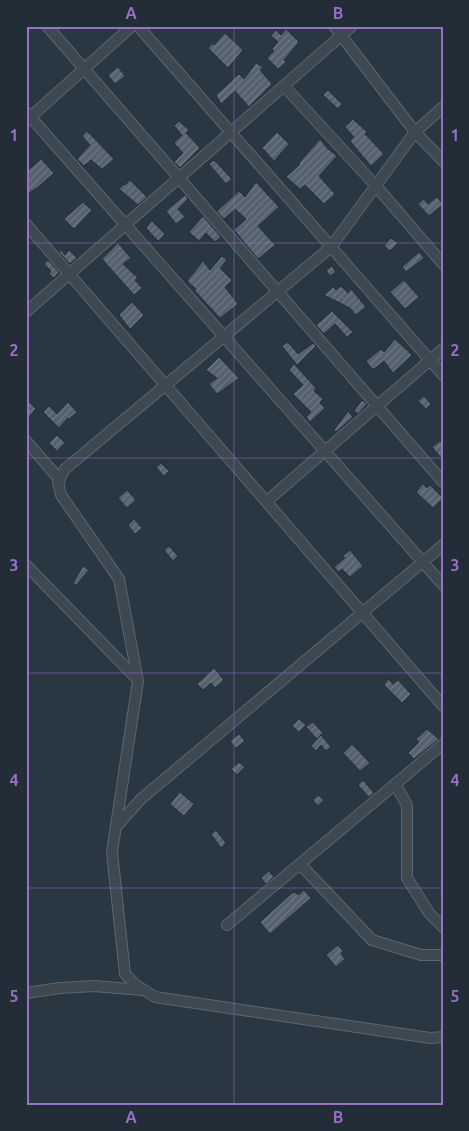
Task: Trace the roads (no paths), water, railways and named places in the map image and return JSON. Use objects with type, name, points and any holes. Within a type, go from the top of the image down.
[{"type":"street","points":[[47,26],[443,482]]},
{"type":"street","points":[[132,26],[28,117],[126,225],[443,585]]},
{"type":"street","points":[[138,26],[443,375]]},
{"type":"street","points":[[334,26],[415,132],[443,161]]},
{"type":"street","points":[[26,312],[352,26]]},
{"type":"street","points":[[284,86],[376,186],[443,264]]},
{"type":"street","points":[[443,107],[415,132],[331,247],[65,469],[58,482],[61,495],[120,580],[138,681],[112,852],[125,974],[136,985],[155,998],[430,1038],[443,1037]]},
{"type":"street","points":[[26,224],[443,706]]},
{"type":"street","points":[[267,501],[443,349]]},
{"type":"street","points":[[26,441],[60,480]]},
{"type":"street","points":[[116,827],[141,798],[443,546]]},
{"type":"street","points":[[26,565],[138,681]]},
{"type":"street","points":[[227,926],[443,744]]},
{"type":"street","points":[[395,784],[407,805],[407,878],[429,913],[443,927]]},
{"type":"street","points":[[300,864],[372,940],[421,955],[443,955]]},
{"type":"street","points":[[26,993],[94,986],[145,991]]}]
